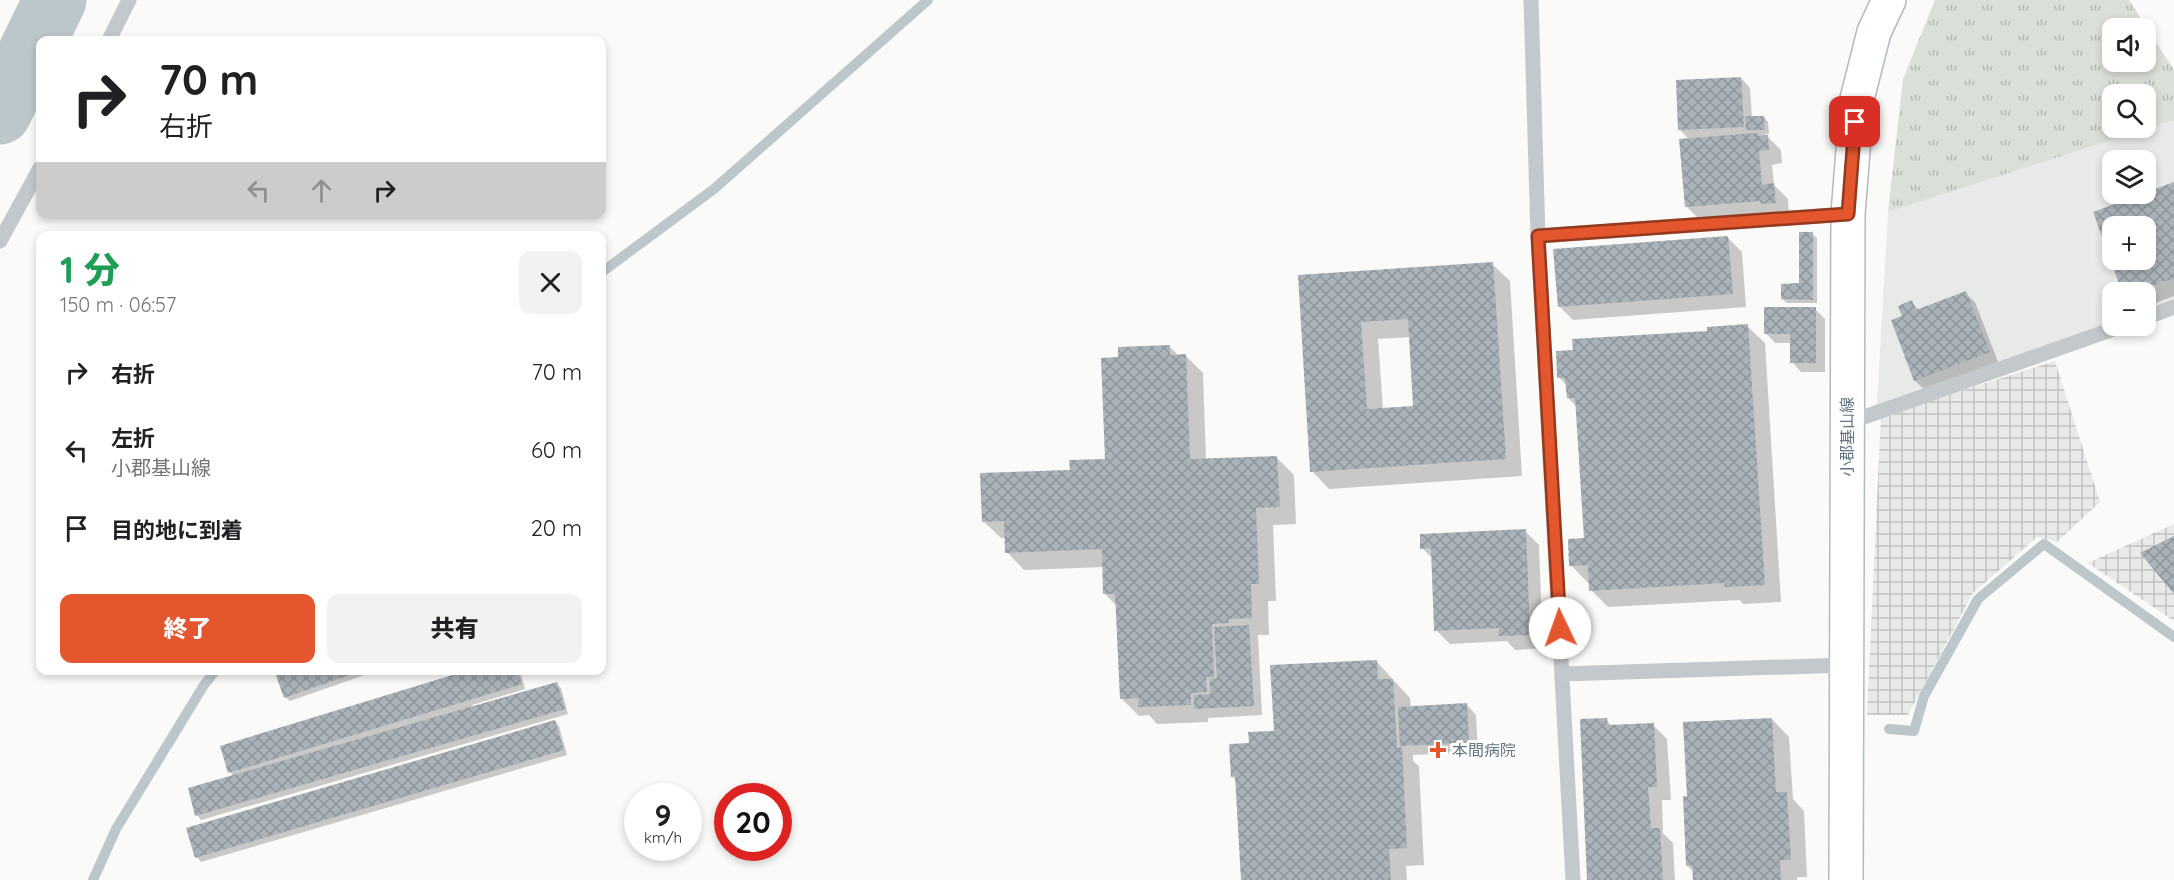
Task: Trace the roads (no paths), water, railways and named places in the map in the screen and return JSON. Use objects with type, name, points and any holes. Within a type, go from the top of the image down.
[{"type":"main road","name":"小郡基山線","points":[[1846,880],[1848,214],[1857,99],[1874,32],[1889,0]]},
{"type":"lane","points":[[111,36],[129,0]]},
{"type":"lane","points":[[1531,0],[1538,236],[1573,880]]},
{"type":"lane","points":[[0,241],[36,175]]},
{"type":"lane","points":[[1538,236],[1848,214]]},
{"type":"lane","points":[[2156,314],[2174,307]]},
{"type":"lane","points":[[1847,423],[2102,333]]},
{"type":"lane","points":[[1562,674],[1846,665]]},
{"type":"waterway","points":[[37,36],[55,0]]},
{"type":"waterway","points":[[606,269],[714,189],[928,0]]},
{"type":"waterway","points":[[0,113],[36,39]]},
{"type":"waterway","points":[[1889,729],[1914,731],[1924,696],[1978,599],[2044,544],[2174,637]]},
{"type":"waterway","points":[[93,880],[116,829],[212,675]]},
{"type":"place","name":"本間病院","points":[[1438,750]]}]
